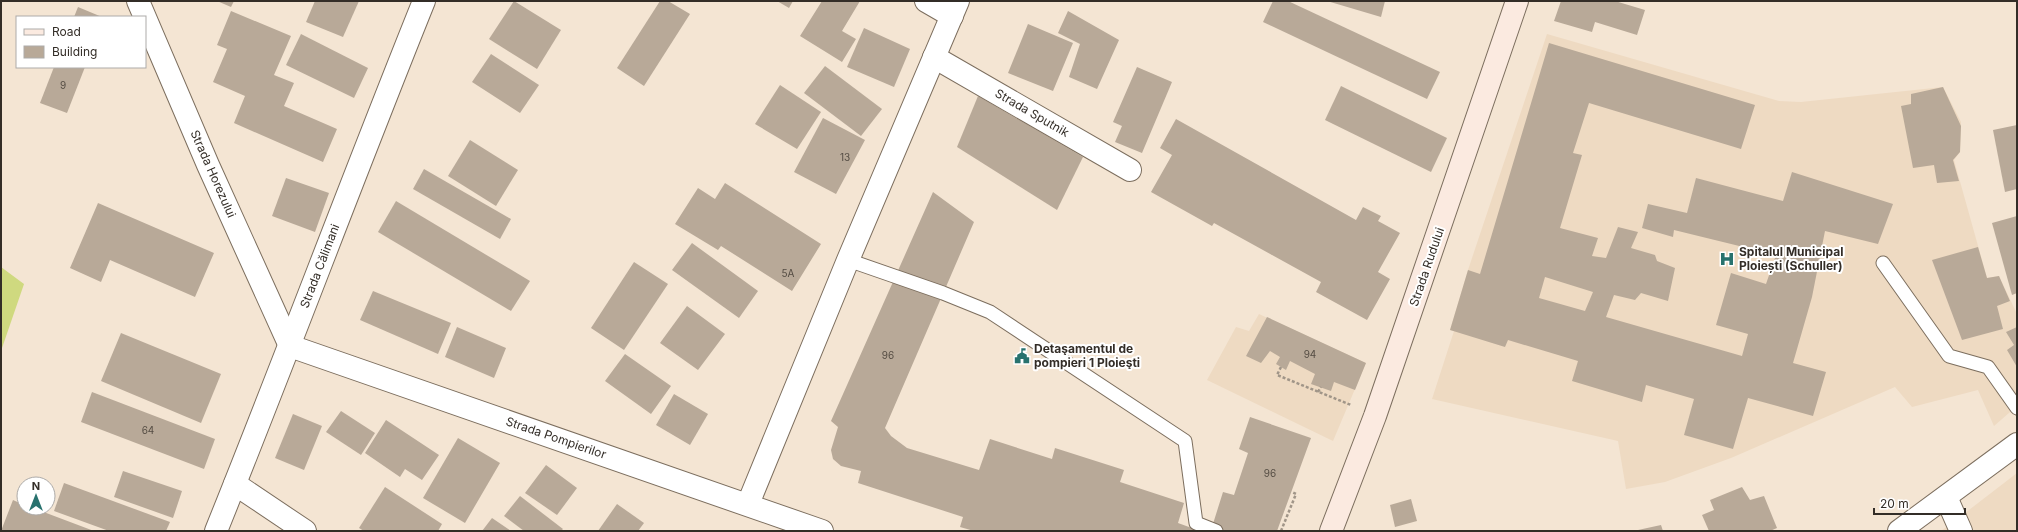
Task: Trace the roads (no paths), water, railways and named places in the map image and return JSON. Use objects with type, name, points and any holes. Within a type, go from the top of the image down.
[{"type":"main road","name":"Strada Rudului","points":[[1332,531],[1375,416],[1517,1]]},
{"type":"street","name":"Strada Horezului","points":[[138,1],[144,16]]},
{"type":"street","name":"Strada Călimani","points":[[216,531],[290,346],[370,136],[424,1]]},
{"type":"street","points":[[748,504],[848,260],[955,9],[926,1]]},
{"type":"street","name":"Strada Horezului","points":[[146,20],[208,165],[290,346]]},
{"type":"street","name":"Strada Sputnik","points":[[934,57],[1130,170]]},
{"type":"street","name":"Strada Pompierilor","points":[[290,346],[822,531]]},
{"type":"street","points":[[1899,531],[2017,444]]},
{"type":"street","points":[[235,484],[305,531]]},
{"type":"street","points":[[1946,497],[1962,531]]},
{"type":"lane","points":[[848,260],[943,293],[990,312],[1185,441],[1196,523],[1216,531]]},
{"type":"lane","points":[[1883,263],[1949,356],[1988,367],[2017,408]]},
{"type":"place","name":"Spitalul Municipal Ploiești (Schuller)","points":[[1727,259]]},
{"type":"place","name":"Detaşamentul de pompieri 1 Ploieşti","points":[[1022,356]]}]
